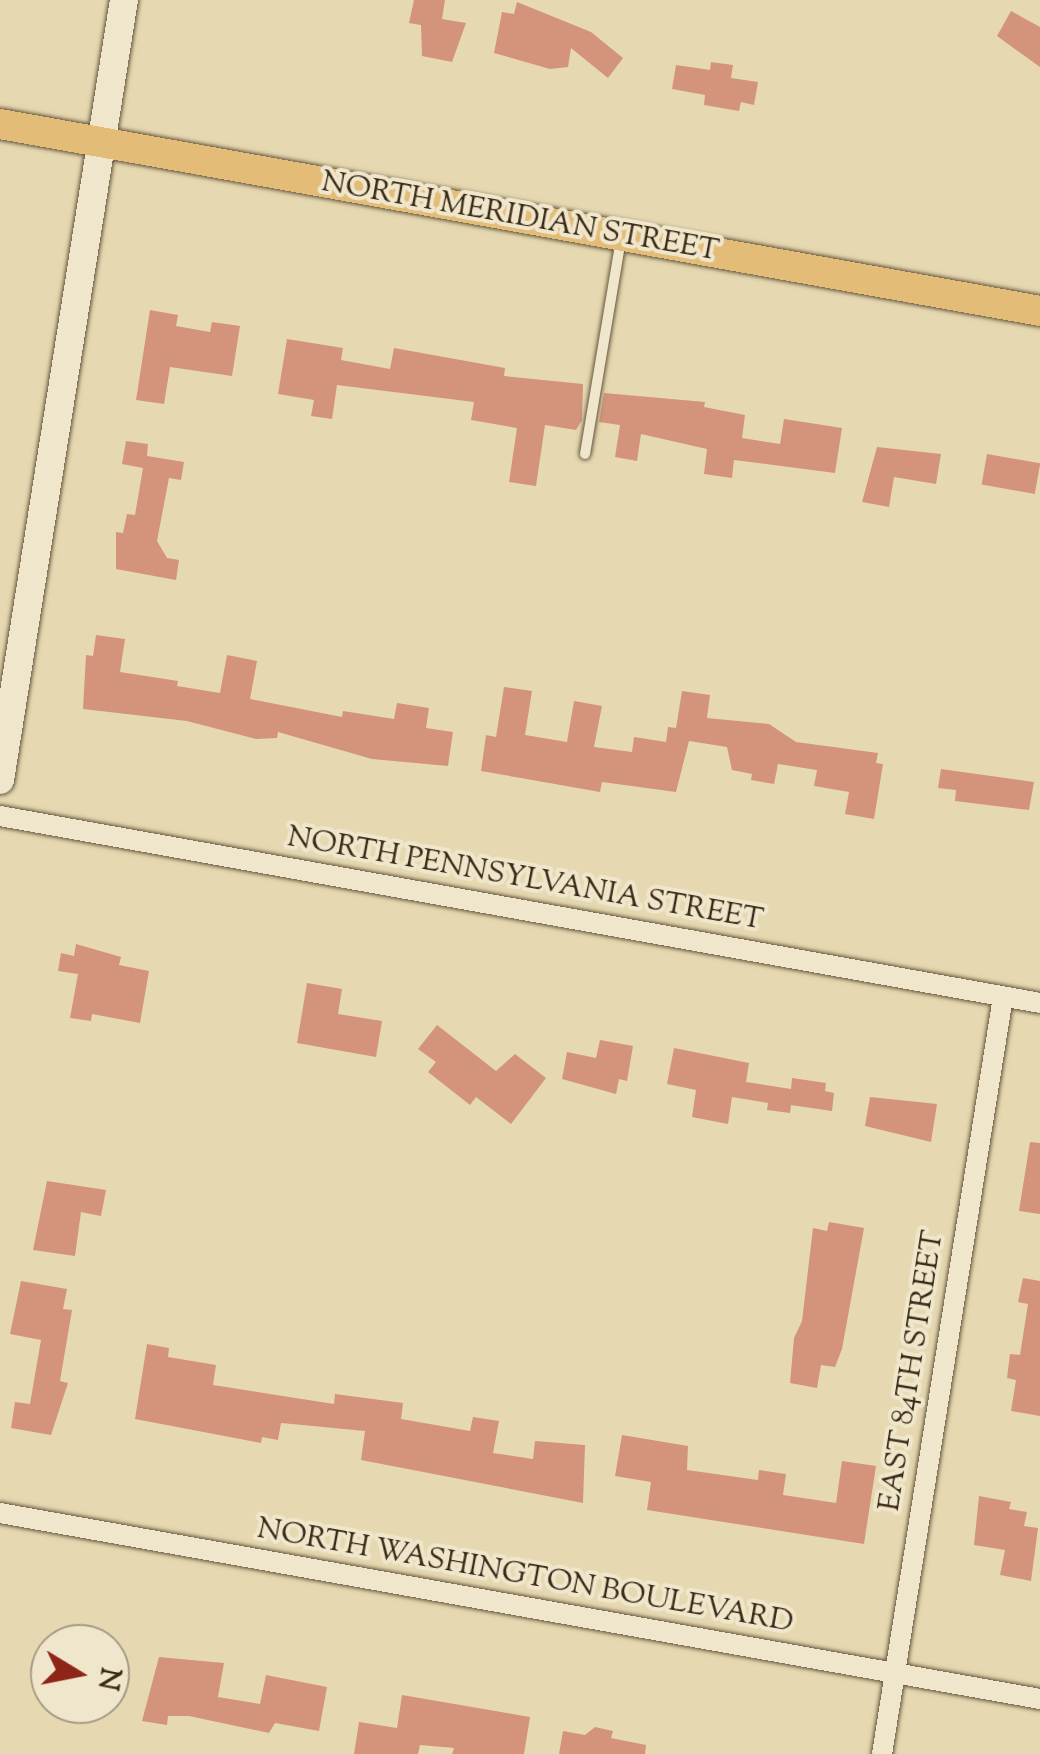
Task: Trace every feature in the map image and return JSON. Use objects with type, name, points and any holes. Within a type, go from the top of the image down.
[{"type":"main road","name":"NORTH MERIDIAN STREET","points":[[0,124],[1040,311]]},
{"type":"street","points":[[0,780],[124,0]]},
{"type":"street","name":"NORTH PENNSYLVANIA STREET","points":[[0,816],[1040,1003]]},
{"type":"street","name":"EAST 84TH STREET","points":[[882,1754],[1003,997]]},
{"type":"street","name":"NORTH WASHINGTON BOULEVARD","points":[[0,1512],[1040,1699]]},
{"type":"lane","points":[[585,454],[622,237]]},
{"type":"building","points":[[414,0],[445,0],[442,19],[466,23],[452,62],[422,56],[421,25],[409,23]]},
{"type":"building","points":[[517,2],[591,32],[623,58],[608,78],[571,48],[568,67],[550,69],[494,53],[502,12],[514,14]]},
{"type":"building","points":[[1011,11],[1040,27],[1040,67],[997,36]]},
{"type":"building","points":[[711,62],[733,65],[731,78],[758,82],[754,105],[741,102],[739,111],[704,105],[705,95],[672,89],[676,65],[710,70]]},
{"type":"building","points":[[150,310],[178,315],[176,326],[210,332],[212,322],[240,326],[232,376],[170,367],[164,404],[136,400]]},
{"type":"building","points":[[287,339],[343,348],[341,360],[390,369],[394,348],[505,368],[504,376],[583,384],[582,420],[576,430],[545,425],[536,486],[509,482],[517,428],[471,420],[474,402],[337,385],[332,419],[311,416],[314,400],[278,394]]},
{"type":"building","points":[[604,393],[705,402],[704,407],[745,415],[742,438],[780,444],[784,419],[842,428],[835,473],[734,460],[732,478],[704,474],[707,449],[641,434],[637,461],[615,457],[620,425],[599,422]]},
{"type":"building","points":[[126,441],[148,444],[147,456],[184,462],[181,480],[169,478],[157,541],[167,558],[179,560],[176,580],[116,569],[116,532],[123,533],[127,514],[135,515],[143,468],[122,464]]},
{"type":"building","points":[[877,447],[941,454],[936,484],[894,477],[889,507],[862,502]]},
{"type":"building","points":[[987,454],[1040,463],[1035,494],[982,485]]},
{"type":"building","points":[[96,635],[125,639],[120,672],[178,681],[177,686],[220,693],[227,655],[257,661],[250,699],[342,717],[343,711],[394,719],[397,703],[429,708],[426,728],[453,732],[448,766],[372,759],[278,732],[277,738],[256,739],[187,721],[83,709],[86,655],[93,656]]},
{"type":"building","points":[[504,687],[532,691],[525,735],[567,742],[574,701],[602,706],[594,747],[632,752],[634,737],[666,742],[668,727],[676,728],[682,691],[710,695],[707,718],[769,724],[796,742],[878,753],[876,763],[883,764],[874,819],[845,814],[849,792],[814,786],[817,770],[778,764],[774,784],[751,780],[752,774],[732,770],[727,747],[689,741],[676,792],[602,782],[600,792],[481,771],[486,735],[496,737]]},
{"type":"building","points":[[941,769],[1034,782],[1029,810],[955,801],[956,790],[938,788]]},
{"type":"building","points":[[76,944],[121,957],[119,965],[149,971],[140,1023],[92,1014],[91,1021],[70,1018],[78,974],[58,971],[61,953],[74,956]]},
{"type":"building","points":[[307,983],[342,989],[338,1014],[382,1021],[376,1057],[297,1043]]},
{"type":"building","points":[[437,1025],[496,1071],[515,1054],[546,1078],[511,1124],[476,1097],[470,1105],[428,1072],[436,1062],[418,1049]]},
{"type":"building","points":[[600,1040],[633,1046],[627,1081],[619,1079],[616,1094],[562,1079],[567,1052],[596,1058]]},
{"type":"building","points":[[674,1048],[749,1063],[746,1082],[791,1089],[792,1078],[826,1083],[825,1091],[834,1093],[832,1111],[791,1105],[790,1113],[767,1110],[768,1103],[732,1097],[728,1124],[692,1117],[696,1090],[667,1084]]},
{"type":"building","points":[[870,1097],[937,1104],[931,1142],[865,1126]]},
{"type":"building","points":[[1030,1142],[1040,1143],[1040,1214],[1019,1211]]},
{"type":"building","points":[[47,1181],[106,1190],[101,1216],[81,1212],[75,1256],[33,1250]]},
{"type":"building","points":[[829,1222],[864,1228],[842,1349],[835,1367],[821,1365],[817,1388],[790,1383],[813,1228],[827,1231]]},
{"type":"building","points":[[1023,1278],[1040,1281],[1040,1416],[1011,1411],[1016,1380],[1007,1378],[1010,1354],[1020,1355],[1028,1304],[1018,1302]]},
{"type":"building","points":[[21,1281],[67,1289],[63,1309],[72,1310],[60,1381],[68,1383],[51,1435],[11,1428],[15,1402],[30,1404],[41,1340],[10,1334]]},
{"type":"building","points":[[147,1344],[169,1348],[168,1357],[216,1365],[213,1385],[334,1404],[335,1394],[403,1403],[401,1419],[470,1431],[473,1417],[499,1421],[493,1453],[533,1459],[535,1441],[585,1445],[583,1503],[361,1460],[365,1431],[281,1423],[278,1440],[262,1437],[261,1443],[135,1419]]},
{"type":"building","points":[[622,1435],[688,1446],[687,1470],[758,1480],[759,1470],[786,1474],[783,1495],[836,1503],[842,1461],[876,1466],[864,1544],[647,1510],[651,1482],[615,1476]]},
{"type":"building","points":[[979,1496],[1011,1502],[1009,1509],[1027,1512],[1024,1526],[1038,1528],[1031,1581],[1000,1575],[1005,1550],[974,1545]]},
{"type":"building","points":[[159,1657],[224,1663],[218,1697],[260,1704],[266,1675],[327,1687],[319,1731],[275,1723],[269,1733],[189,1716],[168,1716],[167,1725],[142,1721]]},
{"type":"building","points":[[402,1695],[530,1717],[524,1754],[452,1754],[454,1748],[420,1745],[418,1754],[354,1754],[359,1722],[397,1728]]},
{"type":"building","points":[[595,1727],[613,1731],[611,1738],[646,1745],[645,1754],[559,1754],[563,1731],[585,1735]]}]
